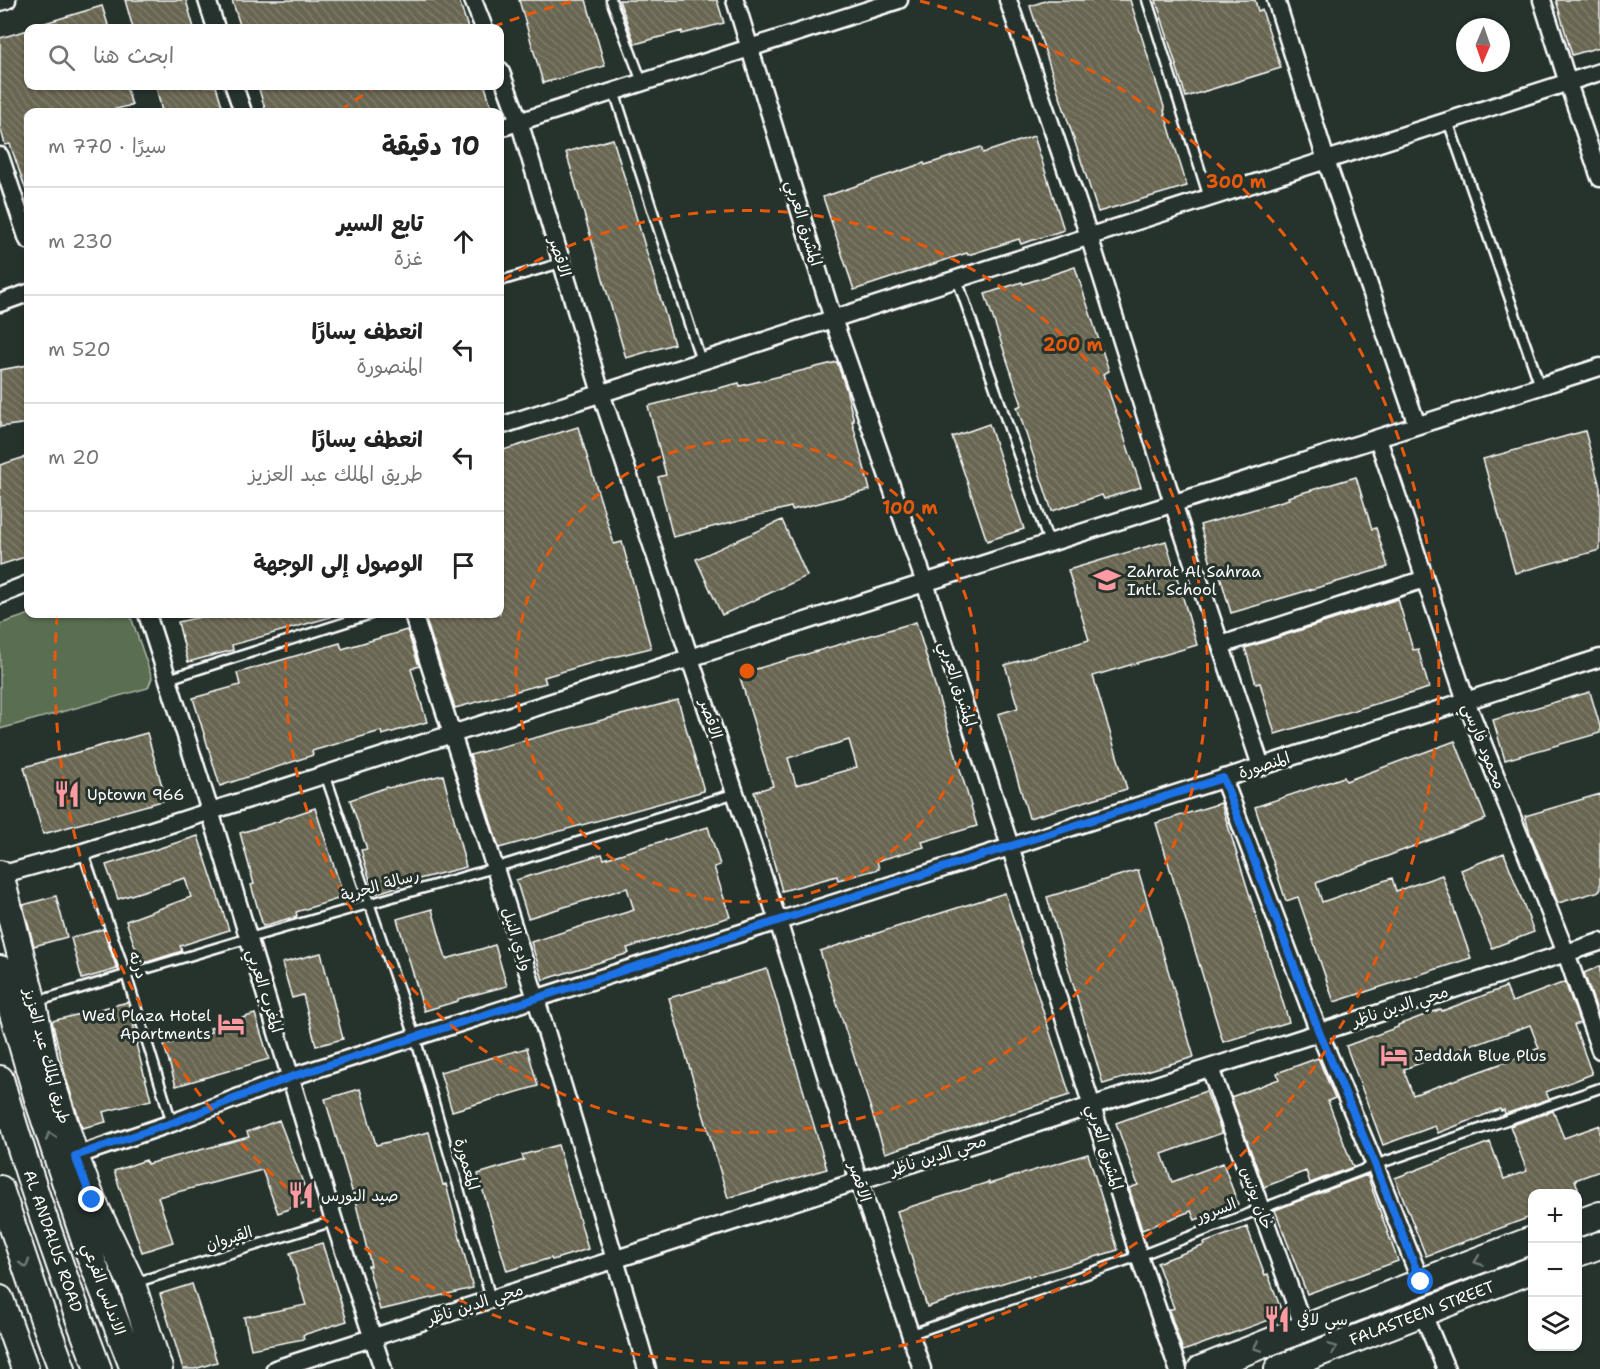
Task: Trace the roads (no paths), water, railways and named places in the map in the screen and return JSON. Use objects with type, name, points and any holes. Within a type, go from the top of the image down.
[{"type":"main road","name":"طريق الملك عبد العزيز","points":[[0,874],[33,1003],[44,1059],[75,1156],[92,1200],[132,1284],[159,1369]]},
{"type":"main road","points":[[0,940],[44,1059]]},
{"type":"main road","name":"الاندلس الفرعي","points":[[0,969],[41,1110],[89,1253],[134,1369]]},
{"type":"main road","name":"AL ANDALUS ROAD","points":[[0,1078],[11,1118],[98,1369]]},
{"type":"main road","name":"AL ANDALUS ROAD","points":[[0,1189],[62,1369]]},
{"type":"main road","points":[[92,1200],[139,1369]]},
{"type":"main road","points":[[1582,1222],[1600,1215]]},
{"type":"main road","name":"FALASTEEN STREET","points":[[1202,1369],[1528,1242]]},
{"type":"main road","points":[[1582,1252],[1600,1245]]},
{"type":"main road","name":"FALASTEEN STREET","points":[[1278,1369],[1528,1272]]},
{"type":"main road","points":[[0,1299],[25,1369]]},
{"type":"street","points":[[0,2],[7,0]]},
{"type":"street","points":[[207,0],[215,24]]},
{"type":"street","points":[[473,0],[482,24]]},
{"type":"street","name":"المشرق العربي","points":[[735,0],[833,319],[925,583],[1139,1256],[1178,1369]]},
{"type":"street","points":[[504,127],[899,0]]},
{"type":"street","points":[[1008,0],[1089,236],[1173,503],[1261,766]]},
{"type":"street","points":[[1276,0],[1326,160],[1417,425]]},
{"type":"street","points":[[1542,0],[1600,178]]},
{"type":"street","points":[[504,425],[1600,72]]},
{"type":"street","name":"الاقصر","points":[[504,81],[519,122],[601,393],[736,793],[859,1181],[922,1369]]},
{"type":"street","points":[[235,90],[242,108]]},
{"type":"street","points":[[0,156],[24,228]]},
{"type":"street","points":[[0,303],[24,294]]},
{"type":"street","points":[[0,874],[82,852],[1600,367]]},
{"type":"street","name":"محمود فارسي","points":[[1378,439],[1466,701],[1566,953],[1600,1050]]},
{"type":"street","points":[[1221,645],[1425,579]]},
{"type":"street","points":[[0,595],[24,586]]},
{"type":"street","name":"المغرب العربي","points":[[148,618],[210,811],[334,1221],[383,1369]]},
{"type":"street","name":"وادي النيل","points":[[414,618],[536,998],[616,1259],[647,1369]]},
{"type":"street","name":"المنصورة","points":[[75,1156],[172,1123],[291,1077],[1466,701],[1598,664]]},
{"type":"street","points":[[1223,778],[1319,1032],[1375,1164],[1421,1282]]},
{"type":"street","name":"محي الدين ناظر","points":[[275,1369],[1600,942]]},
{"type":"street","name":"خان يونس","points":[[1210,1068],[1304,1328]]},
{"type":"street","points":[[1422,1312],[1446,1369]]},
{"type":"lane","points":[[610,0],[642,82]]},
{"type":"lane","points":[[1147,0],[1209,198]]},
{"type":"lane","points":[[614,91],[701,361]]},
{"type":"lane","points":[[1448,121],[1540,386]]},
{"type":"lane","points":[[504,280],[561,263]]},
{"type":"lane","points":[[957,279],[1049,543]]},
{"type":"lane","points":[[168,679],[359,618]]},
{"type":"lane","name":"المعمورة","points":[[325,774],[415,1037],[491,1299]]},
{"type":"lane","name":"رسالة الحرية","points":[[33,1003],[494,868],[736,793]]},
{"type":"lane","name":"درنه","points":[[82,852],[126,974],[172,1123]]},
{"type":"lane","name":"السرور","points":[[911,1334],[1139,1256],[1375,1164],[1600,1088]]},
{"type":"lane","name":"القيروان","points":[[132,1284],[334,1221]]},
{"type":"place","name":"Zahrat Al Sahraa Intl. School","points":[[1107,580]]},
{"type":"place","name":"Uptown 966","points":[[67,794]]},
{"type":"place","name":"Wed Plaza Hotel Apartments","points":[[231,1024]]},
{"type":"place","name":"Jeddah Blue Plus","points":[[1394,1055]]},
{"type":"place","name":"صيد النورس","points":[[301,1195]]},
{"type":"place","name":"سي لافي","points":[[1277,1319]]}]
